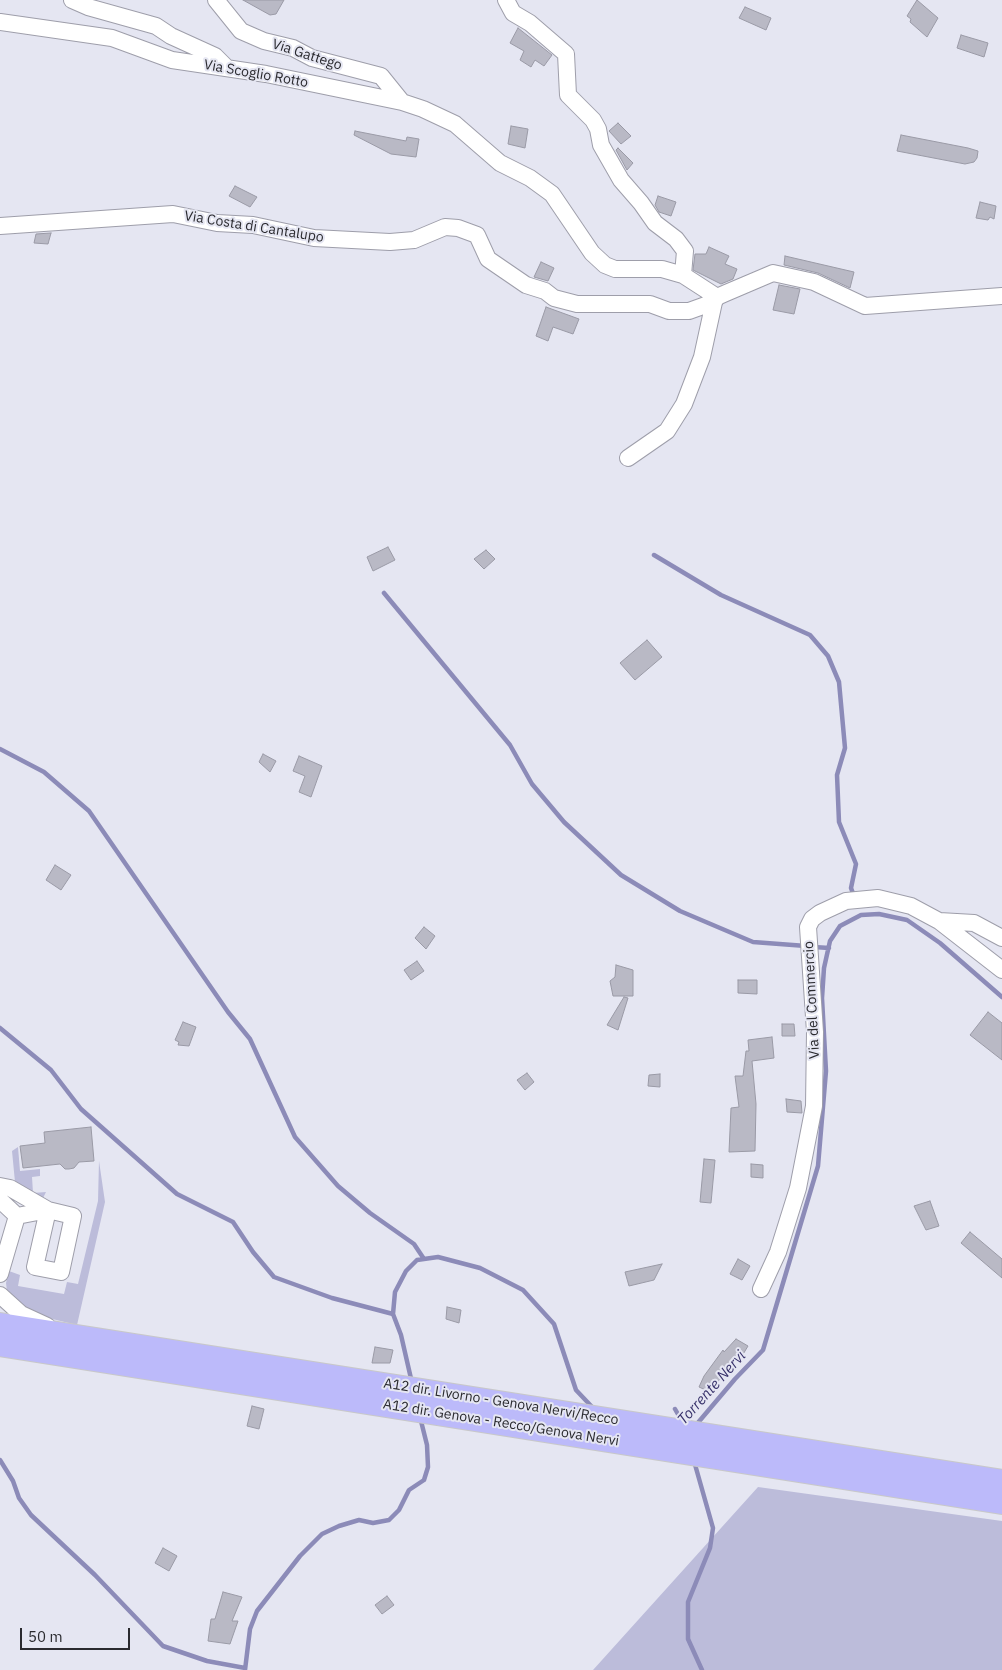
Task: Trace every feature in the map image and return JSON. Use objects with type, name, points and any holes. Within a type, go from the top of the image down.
[{"type":"highway","points":[[0,1325],[74,1346]]},
{"type":"highway","name":"A12 dir. Genova - Recco/Genova Nervi","points":[[0,1344],[46,1351],[74,1346],[1001,1492]]},
{"type":"street","points":[[72,0],[88,7],[156,26],[171,36],[215,56],[227,68]]},
{"type":"street","name":"Via Gattego","points":[[216,0],[241,31],[264,41],[293,48],[312,58],[381,76],[402,102]]},
{"type":"street","points":[[506,0],[513,13],[530,23],[566,54],[568,95],[593,120],[598,129],[601,145],[621,180],[642,203],[655,223],[676,239],[685,251],[683,274],[716,299],[702,357],[684,404],[667,431],[628,458]]},
{"type":"street","name":"Via Scoglio Rotto","points":[[0,22],[112,38],[172,60],[266,74],[402,102],[455,124],[500,163],[530,178],[552,194],[592,253],[605,265],[614,269],[662,268],[683,274]]},
{"type":"street","name":"Via Costa di Cantalupo","points":[[0,226],[173,214],[217,223],[253,225],[314,238],[390,242],[414,240],[445,227],[458,228],[477,235],[488,259],[526,285],[545,291],[554,298],[578,304],[650,304],[669,311],[688,311],[773,273],[814,282],[865,306],[1002,296]]},
{"type":"street","name":"Via del Commercio","points":[[761,1289],[778,1252],[798,1188],[814,1106],[815,1032],[808,927],[812,919],[820,912],[846,901],[878,898],[911,906],[939,921],[1002,970]]},
{"type":"street","points":[[939,921],[974,923],[1002,938]]},
{"type":"street","points":[[0,1186],[10,1188],[48,1210],[17,1216]]},
{"type":"street","points":[[0,1200],[17,1216]]},
{"type":"street","points":[[0,1274],[17,1216]]},
{"type":"street","points":[[0,1295],[21,1314],[74,1346]]},
{"type":"street","points":[[0,1354],[46,1351]]},
{"type":"shaded area","points":[[18,1147],[20,1171],[40,1169],[40,1176],[32,1177],[33,1192],[15,1182],[12,1151]]},
{"type":"shaded area","points":[[99,1161],[105,1202],[77,1325],[36,1315],[19,1305],[7,1291],[6,1283],[9,1271],[20,1275],[18,1286],[64,1294],[67,1282],[78,1284],[98,1201]]},
{"type":"shaded area","points":[[46,1192],[43,1198],[34,1193]]},
{"type":"shaded area","points":[[758,1487],[1002,1521],[1002,1670],[593,1670]]},
{"type":"building","points":[[243,0],[284,0],[276,14],[270,15]]},
{"type":"building","points":[[917,0],[938,18],[927,37],[910,22],[911,19],[907,16]]},
{"type":"building","points":[[745,7],[771,18],[766,30],[739,18]]},
{"type":"building","points":[[518,28],[552,55],[544,66],[535,60],[531,67],[520,60],[524,51],[510,43]]},
{"type":"building","points":[[961,35],[988,43],[984,57],[957,48]]},
{"type":"building","points":[[618,123],[631,136],[621,144],[609,131]]},
{"type":"building","points":[[511,126],[528,129],[525,148],[508,144]]},
{"type":"building","points":[[355,131],[406,141],[407,137],[419,139],[416,157],[391,154],[354,135]]},
{"type":"building","points":[[901,135],[978,151],[977,158],[974,162],[965,164],[897,151]]},
{"type":"building","points":[[618,148],[633,163],[627,170],[616,150]]},
{"type":"building","points":[[235,186],[257,197],[250,207],[229,196]]},
{"type":"building","points":[[658,196],[676,202],[671,216],[659,212],[655,205]]},
{"type":"building","points":[[980,202],[996,206],[994,219],[990,217],[988,220],[976,218]]},
{"type":"building","points":[[51,233],[48,244],[34,243],[36,234]]},
{"type":"building","points":[[709,247],[729,256],[725,264],[737,269],[733,279],[721,284],[693,270],[695,254],[706,254]]},
{"type":"building","points":[[785,256],[854,272],[850,288],[818,273],[784,265]]},
{"type":"building","points":[[541,262],[554,268],[548,281],[534,277]]},
{"type":"building","points":[[779,285],[800,289],[794,314],[773,310]]},
{"type":"building","points":[[546,307],[579,319],[573,334],[553,327],[548,341],[536,336]]},
{"type":"building","points":[[388,547],[395,560],[373,571],[367,557]]},
{"type":"building","points":[[486,550],[495,559],[484,569],[474,559]]},
{"type":"building","points":[[647,640],[662,657],[635,680],[620,663]]},
{"type":"building","points":[[263,754],[276,761],[270,772],[259,762]]},
{"type":"building","points":[[299,756],[322,766],[311,797],[299,792],[305,776],[293,771]]},
{"type":"building","points":[[55,865],[71,875],[61,890],[46,880]]},
{"type":"building","points":[[424,927],[435,936],[426,949],[415,938]]},
{"type":"building","points":[[417,961],[424,971],[411,980],[404,970]]},
{"type":"building","points":[[616,965],[633,970],[633,996],[613,996],[610,981],[615,977]]},
{"type":"building","points":[[738,980],[757,980],[757,994],[738,993]]},
{"type":"building","points":[[624,997],[628,998],[618,1030],[607,1025]]},
{"type":"building","points":[[988,1012],[1002,1023],[1002,1060],[970,1035]]},
{"type":"building","points":[[183,1022],[196,1027],[189,1046],[178,1045],[179,1042],[175,1040]]},
{"type":"building","points":[[782,1024],[794,1024],[795,1036],[782,1036]]},
{"type":"building","points":[[772,1037],[774,1058],[752,1061],[756,1104],[755,1151],[729,1152],[731,1108],[739,1107],[735,1076],[743,1076],[746,1051],[749,1051],[748,1040]]},
{"type":"building","points":[[527,1073],[534,1082],[525,1090],[517,1080]]},
{"type":"building","points":[[660,1074],[660,1087],[648,1086],[649,1075]]},
{"type":"building","points":[[786,1099],[801,1101],[802,1113],[787,1112]]},
{"type":"building","points":[[91,1127],[94,1161],[79,1162],[74,1168],[69,1169],[65,1169],[60,1164],[23,1168],[20,1146],[45,1143],[44,1132]]},
{"type":"building","points":[[704,1159],[715,1160],[711,1203],[700,1202]]},
{"type":"building","points":[[751,1164],[763,1165],[763,1178],[751,1177]]},
{"type":"building","points":[[930,1201],[939,1226],[926,1230],[914,1206]]},
{"type":"building","points":[[970,1232],[1002,1259],[1002,1278],[961,1243]]},
{"type":"building","points":[[738,1259],[750,1266],[742,1280],[730,1274]]},
{"type":"building","points":[[662,1264],[654,1280],[629,1286],[625,1272]]},
{"type":"building","points":[[447,1307],[461,1310],[459,1323],[446,1319]]},
{"type":"building","points":[[736,1339],[748,1346],[739,1361],[735,1359],[710,1392],[699,1387],[704,1376],[723,1350],[724,1352]]},
{"type":"building","points":[[375,1347],[393,1350],[390,1363],[372,1363]]},
{"type":"building","points":[[252,1406],[264,1409],[259,1429],[247,1426]]},
{"type":"building","points":[[163,1548],[177,1556],[169,1571],[155,1563]]},
{"type":"building","points":[[223,1592],[242,1597],[232,1621],[238,1621],[230,1644],[208,1641],[211,1619],[215,1619]]},
{"type":"building","points":[[387,1596],[394,1605],[382,1614],[375,1605]]},
{"type":"waterway","points":[[654,555],[721,595],[810,635],[828,656],[839,682],[845,748],[837,775],[839,822],[856,864],[851,888],[854,896]]},
{"type":"waterway","points":[[384,593],[510,745],[532,784],[564,822],[621,875],[680,911],[753,942],[806,946]]},
{"type":"waterway","points":[[0,749],[44,772],[89,811],[228,1012],[250,1039],[295,1137],[338,1186],[370,1213],[414,1244],[424,1259]]},
{"type":"waterway","name":"Torrente Nervi","points":[[696,1425],[735,1379],[763,1350],[818,1166],[826,1071],[822,998],[824,968],[830,941],[840,926],[861,915],[879,914],[907,920],[940,943],[1002,997]]},
{"type":"waterway","points":[[814,947],[829,948]]},
{"type":"waterway","points":[[0,1028],[51,1070],[81,1109],[177,1194],[233,1222],[253,1252],[274,1277],[332,1298],[393,1314]]},
{"type":"waterway","name":"Torrente Nervi","points":[[412,1383],[401,1335],[393,1314],[395,1292],[406,1271],[417,1260],[438,1257],[480,1268],[523,1290],[554,1324],[576,1390],[593,1408]]},
{"type":"waterway","points":[[675,1409],[683,1423]]},
{"type":"waterway","name":"Torrente Nervi","points":[[245,1670],[250,1629],[257,1611],[300,1556],[322,1534],[339,1526],[359,1520],[373,1523],[389,1520],[399,1510],[409,1490],[424,1480],[428,1467],[427,1445],[420,1417]]},
{"type":"waterway","points":[[0,1460],[13,1481],[19,1498],[31,1515],[95,1575],[163,1646],[207,1661],[245,1668]]},
{"type":"waterway","points":[[694,1461],[713,1528],[710,1548],[688,1602],[688,1639],[702,1670]]}]
